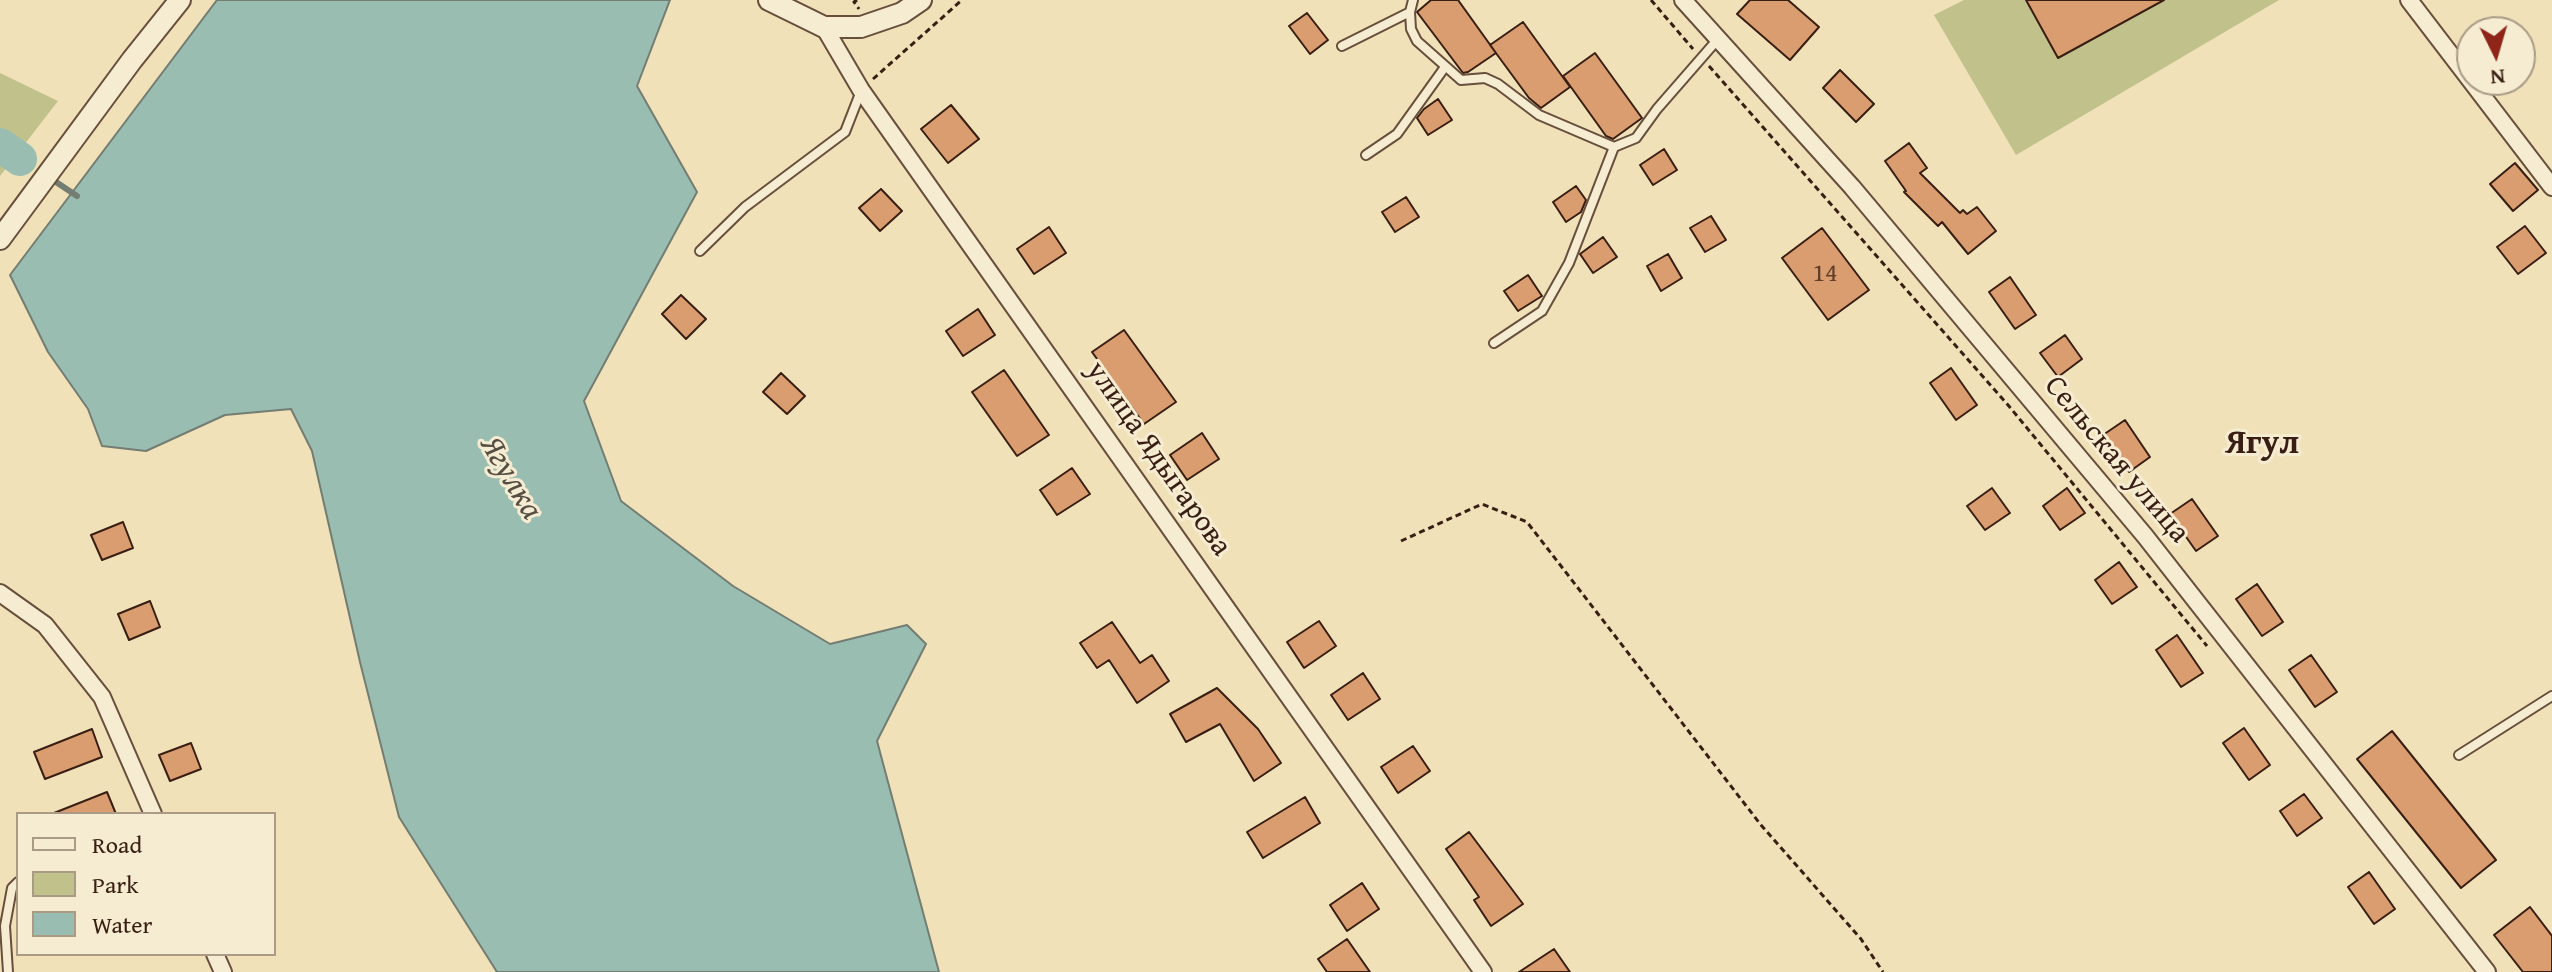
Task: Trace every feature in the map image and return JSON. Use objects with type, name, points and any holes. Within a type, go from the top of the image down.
[{"type":"street","points":[[0,239],[180,0]]},
{"type":"street","points":[[769,0],[824,27],[861,27],[902,13],[921,0]]},
{"type":"street","name":"Сельская улица","points":[[1683,0],[1852,187],[2145,536],[2487,972]]},
{"type":"street","points":[[2409,0],[2552,187]]},
{"type":"street","name":"улица Ядыгарова","points":[[824,27],[861,90],[1483,972]]},
{"type":"street","points":[[0,593],[45,625],[102,697],[151,812]]},
{"type":"lane","points":[[1413,0],[1411,29],[1417,41],[1461,80],[1485,78],[1539,115],[1614,147],[1636,138],[1718,39]]},
{"type":"lane","points":[[1342,46],[1410,12]]},
{"type":"lane","points":[[1366,155],[1397,134],[1445,67]]},
{"type":"lane","points":[[700,251],[745,207],[845,132],[861,90]]},
{"type":"lane","points":[[1494,343],[1542,311],[1569,263],[1614,147]]},
{"type":"lane","points":[[2459,755],[2552,696]]},
{"type":"lane","points":[[8,972],[5,926],[12,888],[16,884]]},
{"type":"path","points":[[861,90],[962,0]]},
{"type":"path","points":[[1651,0],[2008,405],[2207,646]]},
{"type":"path","points":[[1401,541],[1482,504],[1527,522],[1761,825],[1861,939],[1883,972]]},
{"type":"green space","points":[[1964,0],[2279,0],[2016,155],[1934,15]]},
{"type":"green space","points":[[0,73],[58,101],[0,176]]},
{"type":"water","points":[[217,0],[670,0],[637,86],[697,192],[584,401],[621,501],[733,586],[830,644],[907,625],[926,644],[877,741],[939,972],[497,972],[399,817],[312,451],[291,409],[225,415],[146,451],[102,446],[88,409],[48,352],[10,275]]},
{"type":"building","points":[[1431,0],[1458,0],[1496,53],[1463,73],[1417,12]]},
{"type":"building","points":[[1750,0],[1788,0],[1819,27],[1790,60],[1737,14]]},
{"type":"building","points":[[2026,0],[2164,0],[2058,58]]},
{"type":"building","points":[[1307,13],[1328,40],[1310,54],[1289,26]]},
{"type":"building","points":[[1523,22],[1570,87],[1541,108],[1529,98],[1490,45]]},
{"type":"building","points":[[1595,53],[1642,118],[1613,139],[1606,136],[1563,76]]},
{"type":"building","points":[[1840,70],[1874,104],[1856,122],[1823,88]]},
{"type":"building","points":[[1438,99],[1452,120],[1428,135],[1417,118]]},
{"type":"building","points":[[951,105],[979,139],[948,163],[921,129]]},
{"type":"building","points":[[1909,143],[1927,168],[1920,173],[1960,213],[1963,210],[1967,214],[1977,207],[1996,231],[1968,254],[1942,222],[1938,226],[1904,192],[1885,161]]},
{"type":"building","points":[[1664,149],[1677,170],[1653,185],[1640,165]]},
{"type":"building","points":[[2515,163],[2538,190],[2513,211],[2490,184]]},
{"type":"building","points":[[1576,186],[1586,200],[1581,212],[1566,222],[1553,202]]},
{"type":"building","points":[[881,189],[902,211],[880,231],[859,208]]},
{"type":"building","points":[[1406,197],[1419,217],[1395,232],[1382,212]]},
{"type":"building","points":[[1711,216],[1726,240],[1705,252],[1690,228]]},
{"type":"building","points":[[2525,226],[2546,253],[2518,274],[2497,247]]},
{"type":"building","points":[[1049,227],[1066,253],[1034,274],[1017,249]]},
{"type":"building","points":[[1822,228],[1869,290],[1828,320],[1782,258]]},
{"type":"building","points":[[1603,237],[1617,257],[1593,273],[1580,254]]},
{"type":"building","points":[[1668,254],[1682,278],[1661,291],[1647,266]]},
{"type":"building","points":[[1528,275],[1542,296],[1518,311],[1504,291]]},
{"type":"building","points":[[2010,277],[2036,315],[2015,329],[1989,292]]},
{"type":"building","points":[[681,295],[706,319],[686,339],[662,314]]},
{"type":"building","points":[[978,309],[995,335],[963,356],[946,331]]},
{"type":"building","points":[[1124,330],[1176,402],[1144,424],[1092,352]]},
{"type":"building","points":[[2065,335],[2082,359],[2058,377],[2040,353]]},
{"type":"building","points":[[1951,368],[1977,405],[1956,420],[1930,383]]},
{"type":"building","points":[[1004,370],[1049,435],[1017,456],[972,392]]},
{"type":"building","points":[[781,373],[805,396],[787,414],[763,392]]},
{"type":"building","points":[[2125,420],[2150,457],[2129,472],[2103,435]]},
{"type":"building","points":[[1202,433],[1219,459],[1187,480],[1170,455]]},
{"type":"building","points":[[1072,468],[1090,494],[1057,515],[1040,490]]},
{"type":"building","points":[[1992,488],[2010,513],[1985,530],[1967,506]]},
{"type":"building","points":[[2067,488],[2085,513],[2060,530],[2043,506]]},
{"type":"building","points":[[2192,499],[2218,536],[2196,551],[2170,514]]},
{"type":"building","points":[[123,522],[133,548],[102,560],[91,535]]},
{"type":"building","points":[[2119,562],[2137,587],[2112,604],[2095,580]]},
{"type":"building","points":[[2257,584],[2283,622],[2262,636],[2236,599]]},
{"type":"building","points":[[150,601],[160,627],[129,640],[118,614]]},
{"type":"building","points":[[1319,621],[1336,646],[1304,668],[1287,642]]},
{"type":"building","points":[[1112,622],[1140,663],[1152,655],[1169,681],[1137,703],[1109,660],[1097,668],[1080,643]]},
{"type":"building","points":[[2177,635],[2203,673],[2181,687],[2156,650]]},
{"type":"building","points":[[2311,655],[2337,692],[2315,707],[2289,670]]},
{"type":"building","points":[[1363,673],[1380,699],[1348,720],[1331,695]]},
{"type":"building","points":[[1217,688],[1258,729],[1281,763],[1254,781],[1220,724],[1186,742],[1170,714]]},
{"type":"building","points":[[2244,728],[2270,765],[2249,780],[2223,743]]},
{"type":"building","points":[[92,729],[102,757],[45,779],[34,752]]},
{"type":"building","points":[[2392,731],[2496,860],[2461,888],[2357,759]]},
{"type":"building","points":[[191,743],[201,769],[170,781],[159,755]]},
{"type":"building","points":[[1413,746],[1430,771],[1398,793],[1381,767]]},
{"type":"building","points":[[107,792],[115,812],[57,812]]},
{"type":"building","points":[[2304,794],[2322,818],[2297,836],[2280,811]]},
{"type":"building","points":[[1305,797],[1320,823],[1263,858],[1247,832]]},
{"type":"building","points":[[1469,832],[1523,904],[1491,926],[1474,900],[1479,897],[1446,849]]},
{"type":"building","points":[[2369,872],[2395,909],[2374,924],[2348,887]]},
{"type":"building","points":[[1362,883],[1379,909],[1347,931],[1330,905]]},
{"type":"building","points":[[2530,907],[2552,936],[2552,972],[2523,972],[2494,935]]},
{"type":"building","points":[[1347,939],[1370,972],[1327,972],[1318,959]]},
{"type":"building","points":[[1554,949],[1570,972],[1519,972]]},
{"type":"waterway","name":"Ягулка","points":[[0,145],[20,159]]},
{"type":"waterway","name":"Ягулка","points":[[56,182],[77,196]]},
{"type":"district","name":"Ягул","points":[[2262,444]]}]
